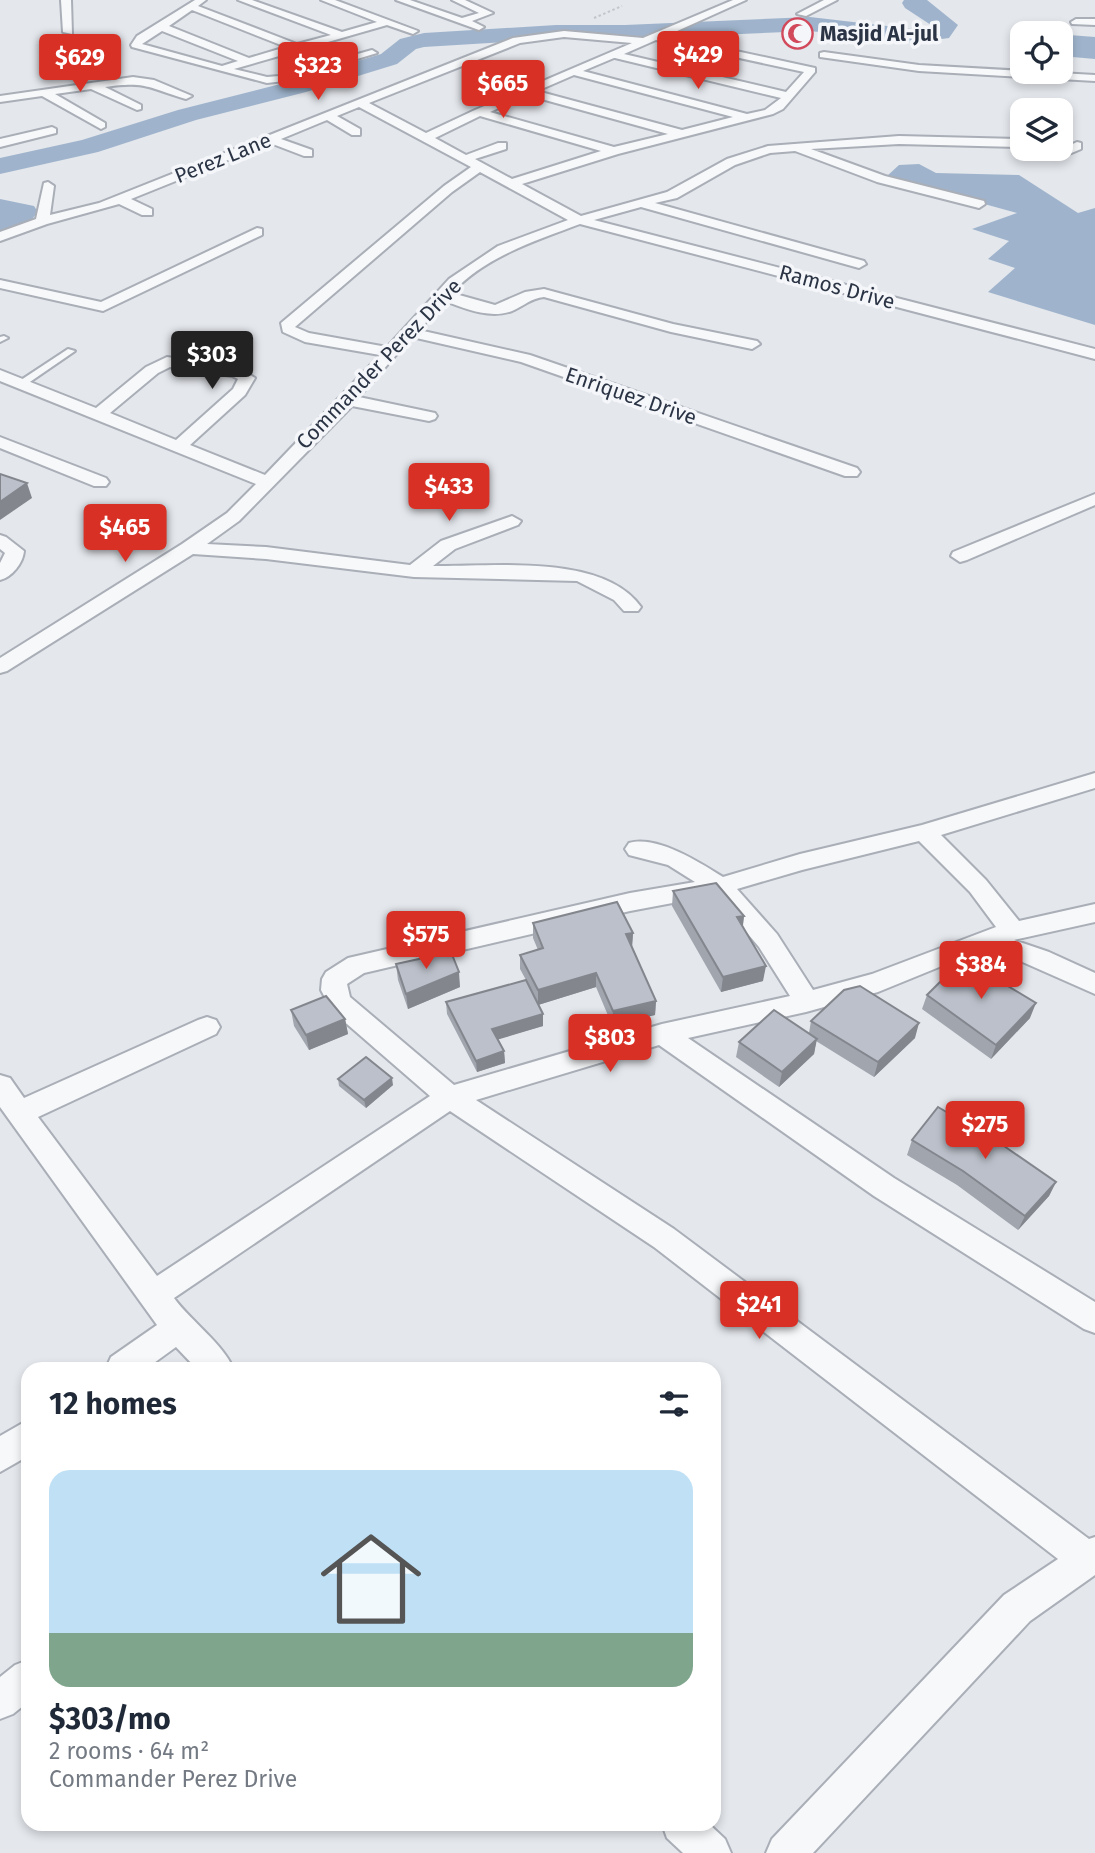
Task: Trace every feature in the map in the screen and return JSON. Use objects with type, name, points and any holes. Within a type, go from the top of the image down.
[{"type":"street","points":[[66,0],[68,32]]},
{"type":"street","points":[[243,0],[341,35]]},
{"type":"street","points":[[326,0],[413,31]]},
{"type":"street","points":[[401,0],[479,27]]},
{"type":"street","points":[[457,0],[488,13],[463,21]]},
{"type":"street","points":[[426,138],[741,0]]},
{"type":"street","points":[[802,14],[832,0]]},
{"type":"street","points":[[297,48],[196,4],[141,38],[136,45],[267,80],[372,53]]},
{"type":"street","points":[[222,69],[387,22]]},
{"type":"street","points":[[1076,22],[1095,22]]},
{"type":"street","points":[[162,27],[250,62]]},
{"type":"street","name":"Perez Lane","points":[[0,236],[42,221],[119,200],[528,38],[662,35],[811,71]]},
{"type":"street","points":[[510,184],[614,151],[775,109],[832,46]]},
{"type":"street","points":[[615,55],[789,96]]},
{"type":"street","points":[[824,55],[1010,73]]},
{"type":"street","points":[[980,72],[982,56]]},
{"type":"street","points":[[887,77],[902,61]]},
{"type":"street","points":[[573,72],[748,118]]},
{"type":"street","points":[[1073,76],[1095,78]]},
{"type":"street","points":[[0,99],[141,80],[186,96]]},
{"type":"street","points":[[91,85],[137,107]]},
{"type":"street","points":[[43,92],[101,125]]},
{"type":"street","points":[[527,92],[683,134]]},
{"type":"street","name":"Ramos Drive","points":[[360,103],[579,220],[1095,354]]},
{"type":"street","points":[[479,113],[614,151]]},
{"type":"street","points":[[328,116],[356,132]]},
{"type":"street","points":[[0,143],[52,131]]},
{"type":"street","points":[[270,139],[308,153]]},
{"type":"street","name":"Commander Perez Drive","points":[[0,667],[189,548],[233,517],[348,400],[454,282],[484,259],[503,249],[579,220],[643,205],[672,195],[742,158],[793,146],[899,140],[1010,143]]},
{"type":"street","points":[[465,159],[502,146]]},
{"type":"street","points":[[793,146],[881,178],[979,205]]},
{"type":"street","points":[[1073,146],[1082,146],[1073,149]]},
{"type":"street","points":[[390,352],[305,337],[288,329],[288,323],[448,189],[479,167]]},
{"type":"street","points":[[42,221],[48,186]]},
{"type":"street","points":[[119,200],[147,212]]},
{"type":"street","points":[[643,205],[859,264]]},
{"type":"street","points":[[0,284],[103,307],[257,232]]},
{"type":"street","points":[[442,295],[496,310],[506,308],[524,296],[544,293],[671,328],[752,344]]},
{"type":"street","name":"Enriquez Drive","points":[[408,332],[525,358],[851,472]]},
{"type":"street","points":[[99,414],[152,370],[167,362],[237,372],[247,379],[245,385],[178,447]]},
{"type":"street","points":[[0,375],[267,482]]},
{"type":"street","points":[[348,400],[429,416]]},
{"type":"street","points":[[0,442],[100,482]]},
{"type":"street","points":[[960,556],[1095,499]]},
{"type":"street","points":[[414,570],[448,545],[512,521]]},
{"type":"street","points":[[0,541],[15,551],[14,559],[0,573]]},
{"type":"street","points":[[189,548],[266,553],[414,570],[580,576],[603,585],[621,596],[631,607]]},
{"type":"street","points":[[786,1853],[1017,1608],[1091,1556],[664,1238],[450,1097],[341,1004],[334,990],[335,979],[357,965],[630,902],[720,886],[800,862],[924,832],[1095,780]]},
{"type":"street","points":[[924,832],[978,886],[1013,931]]},
{"type":"street","points":[[637,849],[676,859],[720,886],[783,958],[806,1002]]},
{"type":"street","points":[[155,1294],[450,1097],[662,1034],[806,1002],[878,982],[1013,931],[1095,913]]},
{"type":"street","points":[[979,942],[1008,946],[1095,984]]},
{"type":"street","points":[[19,1113],[207,1027]]},
{"type":"street","points":[[662,1034],[884,1187],[1095,1319]]},
{"type":"street","points":[[0,1086],[178,1328],[211,1362]]},
{"type":"street","points":[[130,1362],[178,1328]]},
{"type":"street","points":[[0,1456],[21,1441]]},
{"type":"street","points":[[0,1701],[21,1684]]},
{"type":"street","points":[[688,1831],[711,1853]]},
{"type":"lane","points":[[21,384],[71,351]]},
{"type":"water","points":[[1073,35],[1095,37],[1095,59],[1073,57]]},
{"type":"water","points":[[919,164],[936,173],[1019,175],[1078,213],[1095,208],[1095,325],[988,292],[1015,268],[988,259],[1009,241],[972,229],[1017,213],[886,177],[899,165]]},
{"type":"building","points":[[0,474],[27,483],[0,502]]},
{"type":"building","points":[[716,883],[744,916],[737,917],[766,966],[723,977],[673,891]]},
{"type":"building","points":[[617,902],[633,933],[626,934],[656,1001],[613,1011],[596,973],[538,990],[520,955],[543,948],[533,923]]},
{"type":"building","points":[[451,952],[459,972],[406,994],[396,964]]},
{"type":"building","points":[[963,959],[1036,1003],[996,1045],[927,995]]},
{"type":"building","points":[[526,980],[543,1014],[492,1029],[504,1051],[476,1061],[446,1002]]},
{"type":"building","points":[[860,986],[919,1023],[878,1062],[811,1021],[844,990]]},
{"type":"building","points":[[326,996],[345,1019],[306,1035],[291,1010]]},
{"type":"building","points":[[774,1010],[817,1039],[782,1072],[739,1042]]},
{"type":"building","points":[[366,1057],[392,1078],[364,1100],[338,1079]]},
{"type":"building","points":[[938,1107],[1004,1146],[1056,1182],[1025,1216],[963,1171],[912,1140]]},
{"type":"waterway","points":[[0,166],[89,146],[187,115],[297,87],[389,59],[408,44],[424,40],[556,32],[625,32],[810,24],[913,36],[941,33],[947,25],[913,3],[916,0]]},
{"type":"waterway","points":[[0,208],[24,212],[16,220],[0,227]]},
{"type":"place","name":"Masjid Al-jul","points":[[797,34]]}]
